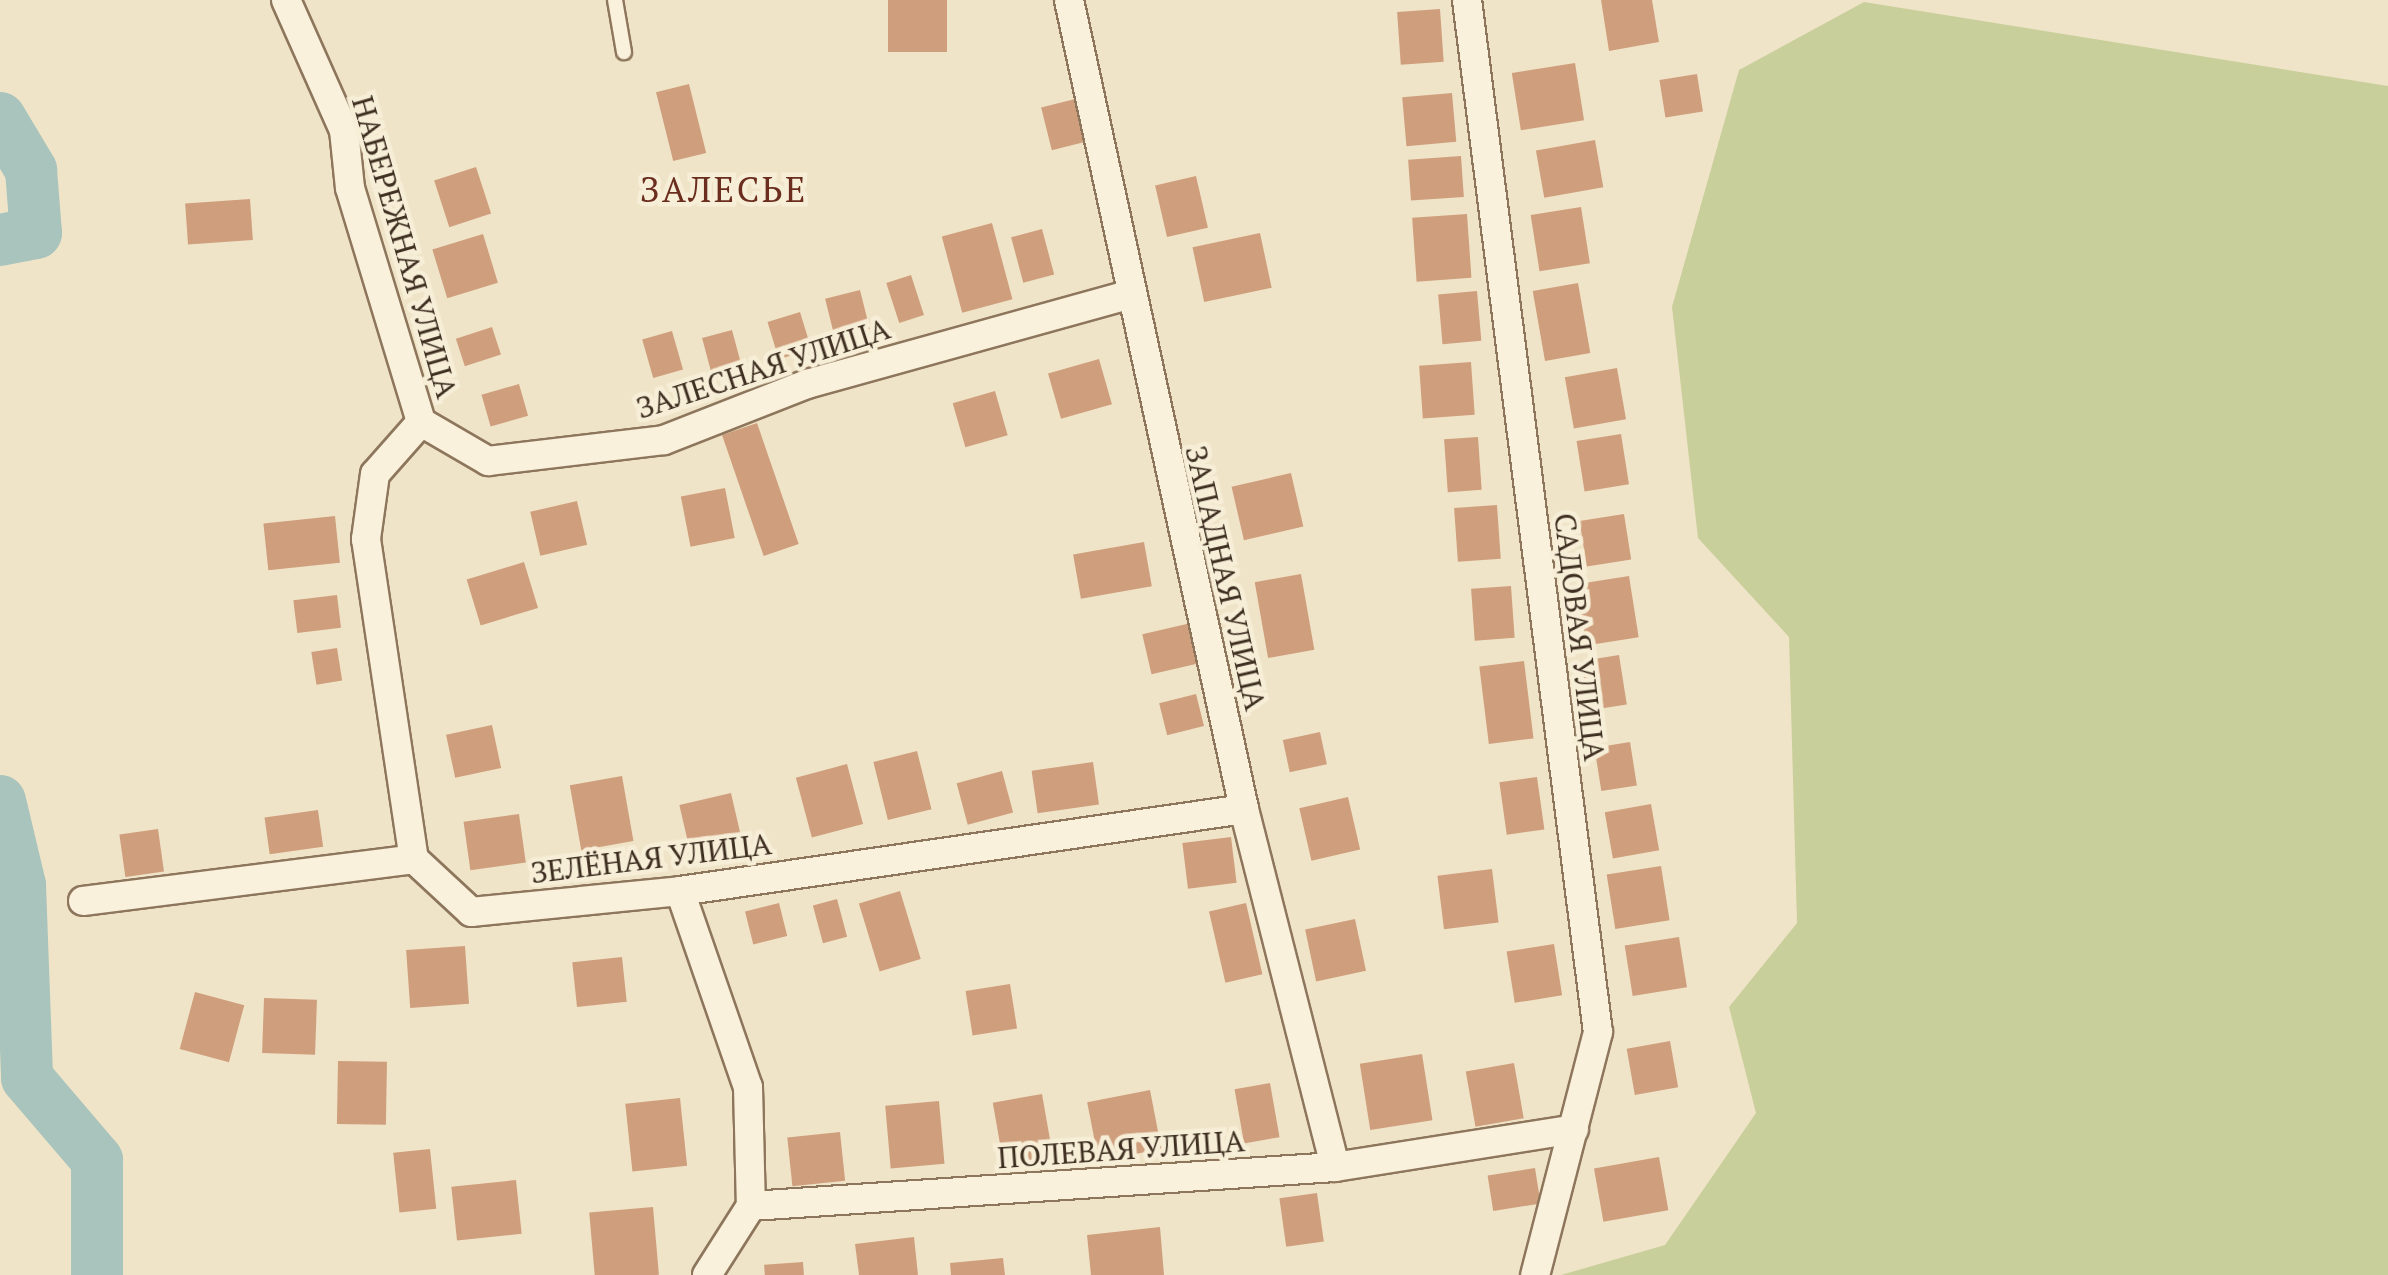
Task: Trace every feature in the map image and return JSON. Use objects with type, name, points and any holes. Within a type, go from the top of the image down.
[{"type":"street","name":"НАБЕРЕЖНАЯ УЛИЦА","points":[[286,0],[344,130],[350,188],[421,422],[376,474],[366,540],[414,860]]},
{"type":"street","name":"ЗАПАДНАЯ УЛИЦА","points":[[1068,0],[1129,295],[1244,809],[1335,1167]]},
{"type":"street","name":"САДОВАЯ УЛИЦА","points":[[1467,0],[1598,1032],[1535,1275]]},
{"type":"street","name":"ЗАЛЕСНАЯ УЛИЦА","points":[[421,422],[488,461],[664,440],[807,384],[1129,295]]},
{"type":"street","name":"ЗЕЛЁНАЯ УЛИЦА","points":[[414,860],[471,912],[680,890],[1244,809]]},
{"type":"street","points":[[83,901],[414,860]]},
{"type":"street","points":[[680,890],[748,1087],[752,1206],[706,1275]]},
{"type":"street","name":"ПОЛЕВАЯ УЛИЦА","points":[[752,1206],[1335,1167],[1574,1129]]},
{"type":"lane","points":[[615,0],[624,52]]},
{"type":"green space","points":[[1864,2],[2388,86],[2388,1275],[1561,1275],[1665,1245],[1756,1113],[1729,1007],[1797,923],[1789,637],[1698,538],[1672,307],[1739,70]]},
{"type":"building","points":[[888,0],[947,0],[947,52],[888,52]]},
{"type":"building","points":[[1601,0],[1652,0],[1659,42],[1609,51]]},
{"type":"building","points":[[1440,9],[1444,62],[1401,65],[1397,12]]},
{"type":"building","points":[[1575,63],[1584,120],[1521,130],[1512,73]]},
{"type":"building","points":[[1697,74],[1703,112],[1665,117],[1659,80]]},
{"type":"building","points":[[689,84],[706,153],[673,161],[656,92]]},
{"type":"building","points":[[1452,93],[1456,142],[1406,146],[1402,97]]},
{"type":"building","points":[[1079,98],[1090,141],[1052,150],[1041,107]]},
{"type":"building","points":[[1595,140],[1603,187],[1544,198],[1536,150]]},
{"type":"building","points":[[1461,156],[1464,197],[1411,201],[1408,160]]},
{"type":"building","points":[[476,167],[491,214],[449,227],[434,181]]},
{"type":"building","points":[[1196,176],[1208,228],[1167,237],[1155,185]]},
{"type":"building","points":[[250,199],[253,240],[188,244],[185,204]]},
{"type":"building","points":[[1581,207],[1590,263],[1540,271],[1531,215]]},
{"type":"building","points":[[1467,214],[1471,278],[1417,282],[1412,218]]},
{"type":"building","points":[[992,223],[1012,299],[962,313],[942,236]]},
{"type":"building","points":[[1042,229],[1054,274],[1023,283],[1011,237]]},
{"type":"building","points":[[1260,233],[1272,288],[1204,302],[1193,247]]},
{"type":"building","points":[[483,234],[498,283],[447,298],[432,249]]},
{"type":"building","points":[[911,275],[924,315],[899,323],[886,283]]},
{"type":"building","points":[[1578,283],[1590,353],[1545,361],[1533,291]]},
{"type":"building","points":[[860,290],[870,329],[835,338],[825,299]]},
{"type":"building","points":[[1477,291],[1481,341],[1443,344],[1438,294]]},
{"type":"building","points":[[800,312],[811,349],[779,359],[767,322]]},
{"type":"building","points":[[492,327],[501,355],[465,366],[456,339]]},
{"type":"building","points":[[732,330],[742,367],[712,375],[702,338]]},
{"type":"building","points":[[672,331],[683,369],[653,378],[642,340]]},
{"type":"building","points":[[1099,359],[1112,404],[1061,419],[1048,374]]},
{"type":"building","points":[[1471,362],[1475,415],[1423,418],[1419,366]]},
{"type":"building","points":[[1617,368],[1626,419],[1574,428],[1565,377]]},
{"type":"building","points":[[519,384],[528,416],[491,426],[482,395]]},
{"type":"building","points":[[995,391],[1008,435],[965,447],[953,403]]},
{"type":"building","points":[[757,423],[799,544],[764,556],[722,435]]},
{"type":"building","points":[[1621,434],[1629,484],[1585,491],[1577,441]]},
{"type":"building","points":[[1478,437],[1482,490],[1448,492],[1444,439]]},
{"type":"building","points":[[1291,473],[1303,527],[1244,540],[1232,487]]},
{"type":"building","points":[[725,488],[735,538],[691,547],[681,497]]},
{"type":"building","points":[[577,501],[587,545],[540,556],[530,512]]},
{"type":"building","points":[[1497,505],[1501,559],[1458,562],[1454,508]]},
{"type":"building","points":[[1624,514],[1631,559],[1587,566],[1580,521]]},
{"type":"building","points":[[335,516],[340,563],[268,570],[263,524]]},
{"type":"building","points":[[1144,542],[1152,586],[1081,599],[1073,555]]},
{"type":"building","points":[[524,562],[538,608],[481,625],[467,580]]},
{"type":"building","points":[[1301,574],[1314,650],[1268,658],[1255,582]]},
{"type":"building","points":[[1629,576],[1639,637],[1586,646],[1577,584]]},
{"type":"building","points":[[1511,586],[1515,638],[1475,641],[1471,589]]},
{"type":"building","points":[[337,595],[341,628],[297,633],[293,600]]},
{"type":"building","points":[[1191,623],[1200,663],[1152,674],[1142,634]]},
{"type":"building","points":[[337,648],[342,681],[316,685],[311,652]]},
{"type":"building","points":[[1619,655],[1627,704],[1589,710],[1581,661]]},
{"type":"building","points":[[1524,661],[1534,738],[1489,744],[1479,666]]},
{"type":"building","points":[[1196,694],[1204,726],[1167,735],[1159,703]]},
{"type":"building","points":[[492,725],[501,768],[455,778],[446,735]]},
{"type":"building","points":[[1320,732],[1327,764],[1290,772],[1283,740]]},
{"type":"building","points":[[1630,742],[1637,785],[1601,791],[1594,748]]},
{"type":"building","points":[[917,751],[932,809],[888,820],[873,762]]},
{"type":"building","points":[[1093,762],[1099,805],[1038,813],[1032,771]]},
{"type":"building","points":[[847,764],[863,824],[812,838],[796,778]]},
{"type":"building","points":[[1002,771],[1013,813],[968,825],[957,783]]},
{"type":"building","points":[[622,776],[633,841],[581,850],[570,785]]},
{"type":"building","points":[[1537,777],[1544,829],[1507,835],[1499,782]]},
{"type":"building","points":[[731,793],[744,849],[692,860],[679,805]]},
{"type":"building","points":[[1348,797],[1360,850],[1311,861],[1299,808]]},
{"type":"building","points":[[1651,804],[1659,850],[1613,858],[1605,812]]},
{"type":"building","points":[[318,810],[323,847],[270,854],[265,818]]},
{"type":"building","points":[[519,814],[526,863],[470,870],[464,822]]},
{"type":"building","points":[[158,829],[164,872],[125,877],[119,834]]},
{"type":"building","points":[[1231,837],[1237,883],[1188,889],[1182,843]]},
{"type":"building","points":[[1661,866],[1670,920],[1615,929],[1607,875]]},
{"type":"building","points":[[1492,869],[1499,923],[1444,929],[1437,876]]},
{"type":"building","points":[[900,891],[921,959],[880,971],[859,904]]},
{"type":"building","points":[[837,899],[847,937],[823,943],[813,905]]},
{"type":"building","points":[[779,903],[787,936],[753,944],[745,911]]},
{"type":"building","points":[[1246,903],[1262,974],[1225,983],[1209,912]]},
{"type":"building","points":[[1355,919],[1366,971],[1316,981],[1305,930]]},
{"type":"building","points":[[1679,937],[1687,987],[1633,996],[1625,946]]},
{"type":"building","points":[[1554,944],[1562,995],[1515,1003],[1507,952]]},
{"type":"building","points":[[465,946],[469,1004],[410,1008],[406,950]]},
{"type":"building","points":[[622,957],[627,1002],[577,1007],[572,962]]},
{"type":"building","points":[[1010,984],[1017,1028],[973,1035],[966,991]]},
{"type":"building","points":[[195,992],[244,1005],[229,1062],[180,1049]]},
{"type":"building","points":[[264,998],[317,1000],[315,1055],[262,1053]]},
{"type":"building","points":[[1670,1041],[1678,1087],[1635,1095],[1627,1049]]},
{"type":"building","points":[[1422,1054],[1432,1120],[1370,1130],[1360,1064]]},
{"type":"building","points":[[338,1061],[387,1062],[386,1125],[337,1124]]},
{"type":"building","points":[[1514,1063],[1524,1118],[1475,1127],[1466,1072]]},
{"type":"building","points":[[1270,1083],[1280,1137],[1244,1143],[1235,1089]]},
{"type":"building","points":[[1150,1090],[1161,1149],[1099,1161],[1087,1102]]},
{"type":"building","points":[[1042,1094],[1053,1159],[1004,1168],[993,1103]]},
{"type":"building","points":[[680,1098],[687,1166],[632,1171],[625,1104]]},
{"type":"building","points":[[939,1101],[944,1164],[891,1168],[885,1106]]},
{"type":"building","points":[[840,1132],[845,1181],[792,1186],[787,1138]]},
{"type":"building","points":[[430,1149],[436,1209],[399,1213],[393,1153]]},
{"type":"building","points":[[1659,1157],[1668,1210],[1603,1222],[1594,1168]]},
{"type":"building","points":[[1535,1168],[1541,1204],[1493,1211],[1488,1176]]},
{"type":"building","points":[[516,1180],[522,1234],[457,1240],[451,1187]]},
{"type":"building","points":[[1317,1193],[1324,1242],[1286,1247],[1279,1198]]},
{"type":"building","points":[[653,1207],[659,1275],[595,1275],[589,1213]]},
{"type":"building","points":[[1160,1227],[1164,1275],[1091,1275],[1087,1235]]},
{"type":"building","points":[[914,1237],[918,1275],[859,1275],[855,1244]]},
{"type":"building","points":[[1003,1258],[1005,1275],[951,1275],[950,1263]]},
{"type":"building","points":[[803,1262],[804,1275],[765,1275],[764,1265]]},
{"type":"waterway","points":[[0,118],[31,170],[36,233],[0,240]]},
{"type":"waterway","points":[[0,801],[20,885],[27,1078],[97,1160],[97,1275]]},
{"type":"district","name":"ЗАЛЕСЬЕ","points":[[724,189]]}]
